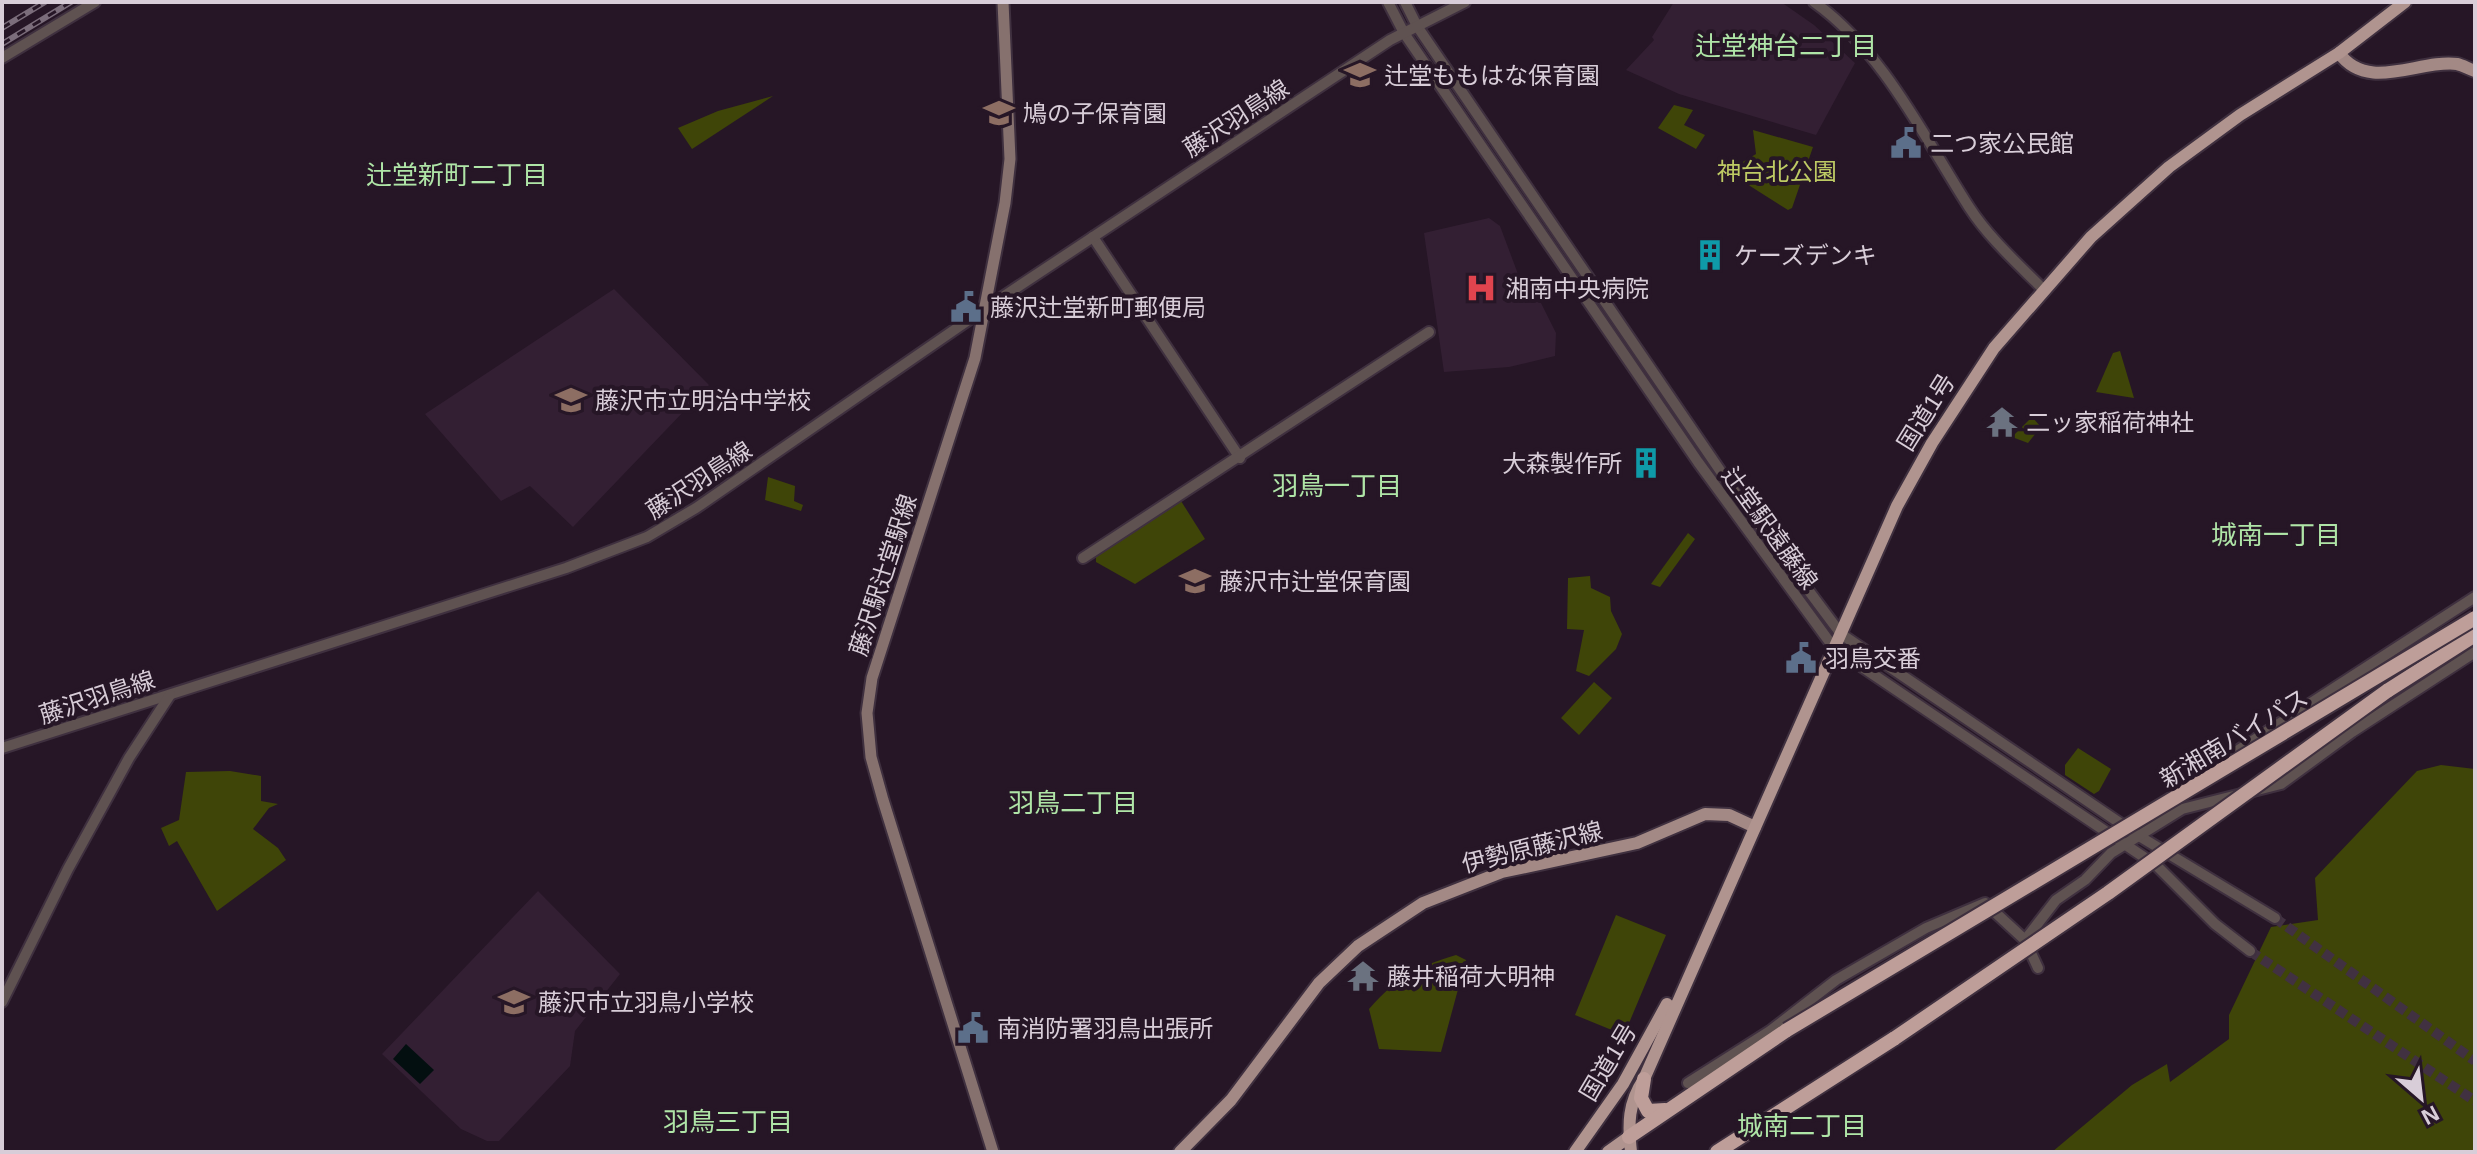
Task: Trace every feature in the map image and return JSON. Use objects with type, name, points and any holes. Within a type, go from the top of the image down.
[{"type":"highway","name":"国道1号","points":[[1630,1144],[1630,1108],[1897,506],[1932,443],[1994,348],[2091,237],[2169,167],[2240,115],[2339,53],[2405,2]]},
{"type":"highway","name":"新湘南バイパス","points":[[1630,1144],[1668,1110],[1787,1030],[2475,618]]},
{"type":"highway","points":[[1717,1152],[1895,1038],[2108,893],[2387,691],[2475,635]]},
{"type":"highway","name":"国道1号","points":[[1575,1152],[1623,1084],[1668,1001],[1678,995]]},
{"type":"highway","points":[[1644,1079],[1643,1105],[1648,1111],[1668,1110]]},
{"type":"highway","points":[[1608,1152],[1630,1144]]},
{"type":"main road","name":"藤沢駅辻堂駅線","points":[[993,1152],[875,771],[867,713],[872,678],[928,512],[986,308],[1010,159],[1003,2]]},
{"type":"main road","points":[[2339,53],[2350,64],[2383,74],[2455,64],[2475,71]]},
{"type":"main road","name":"伊勢原藤沢線","points":[[1180,1152],[1231,1100],[1319,983],[1358,946],[1423,903],[1502,872],[1637,843],[1705,814],[1729,815],[1755,827]]},
{"type":"street","points":[[2,58],[95,2]]},
{"type":"street","name":"辻堂駅遠藤線","points":[[1388,2],[1404,33],[1698,462],[1834,648],[2157,866],[2215,924],[2250,951]]},
{"type":"street","name":"辻堂駅遠藤線","points":[[1405,2],[1417,26],[1732,488],[1841,634],[2139,836],[2275,918]]},
{"type":"street","name":"藤沢羽鳥線","points":[[2,748],[566,568],[647,537],[724,490],[986,308],[1404,33],[1465,2]]},
{"type":"street","points":[[1814,2],[1869,56],[1897,92],[1983,225],[2043,289]]},
{"type":"street","points":[[1093,237],[1240,458]]},
{"type":"street","points":[[1083,558],[1429,332]]},
{"type":"street","points":[[2182,809],[2197,778],[2475,597]]},
{"type":"street","points":[[2025,940],[2056,900],[2085,880],[2111,853],[2125,844],[2182,809],[2281,784],[2352,732],[2475,652]]},
{"type":"street","points":[[2,1002],[74,857],[129,758],[170,695]]},
{"type":"street","points":[[1688,1083],[1800,1010],[1836,980],[1926,928],[1985,903],[2025,940],[2038,968]]},
{"type":"shaded area","points":[[1674,2],[1781,2],[1814,25],[1855,63],[1816,135],[1679,94],[1626,70],[1654,40],[1652,37]]},
{"type":"shaded area","name":"湘南中央病院","points":[[1489,218],[1500,226],[1518,274],[1540,301],[1556,333],[1555,356],[1509,367],[1444,372],[1424,233]]},
{"type":"shaded area","name":"藤沢市立明治中学校","points":[[614,289],[709,385],[573,527],[530,486],[501,501],[425,414]]},
{"type":"shaded area","name":"藤沢市立羽鳥小学校","points":[[538,891],[620,974],[575,1031],[570,1066],[499,1141],[487,1141],[461,1129],[382,1054]]},
{"type":"shaded area","points":[[406,1044],[434,1070],[420,1084],[393,1059]]},
{"type":"green space","points":[[773,96],[692,149],[678,128],[718,111]]},
{"type":"green space","points":[[1674,105],[1693,110],[1684,125],[1705,135],[1696,149],[1658,128]]},
{"type":"green space","name":"神台北公園","points":[[1753,130],[1813,147],[1792,208],[1788,210],[1739,179],[1741,163],[1756,154]]},
{"type":"green space","points":[[2120,351],[2134,398],[2096,392],[2113,353]]},
{"type":"green space","points":[[2032,417],[2041,427],[2028,443],[2012,437]]},
{"type":"green space","points":[[768,477],[795,486],[794,501],[803,505],[801,511],[765,500]]},
{"type":"green space","points":[[1181,501],[1205,539],[1135,584],[1096,562],[1096,557]]},
{"type":"green space","points":[[1688,533],[1695,539],[1660,587],[1651,584]]},
{"type":"green space","points":[[1590,576],[1591,588],[1610,597],[1611,611],[1622,634],[1616,649],[1589,676],[1576,671],[1584,630],[1567,629],[1568,578]]},
{"type":"green space","points":[[1594,682],[1612,698],[1579,735],[1561,718]]},
{"type":"green space","points":[[2078,748],[2111,769],[2099,791],[2094,794],[2065,775],[2065,765]]},
{"type":"green space","points":[[2441,765],[2475,769],[2475,1152],[2052,1152],[2132,1085],[2167,1064],[2170,1082],[2229,1039],[2229,1015],[2271,927],[2318,920],[2315,878],[2417,771]]},
{"type":"green space","points":[[230,771],[261,776],[261,801],[278,804],[269,808],[253,829],[278,848],[286,860],[217,911],[177,841],[169,846],[161,828],[179,820],[186,772]]},
{"type":"green space","points":[[1616,915],[1666,935],[1624,1035],[1575,1015]]},
{"type":"green space","points":[[1456,955],[1466,960],[1441,1052],[1379,1049],[1369,1009],[1408,974]]},
{"type":"tunnel","points":[[2275,918],[2475,1061]]},
{"type":"tunnel","points":[[2250,951],[2475,1101]]},
{"type":"railway","points":[[2,28],[45,2]]},
{"type":"railway","points":[[2,44],[71,2]]},
{"type":"place","name":"辻堂ももはな保育園","points":[[1360,75]]},
{"type":"place","name":"鳩の子保育園","points":[[999,113]]},
{"type":"place","name":"二つ家公民館","points":[[1906,143]]},
{"type":"place","name":"ケーズデンキ","points":[[1710,255]]},
{"type":"place","name":"湘南中央病院","points":[[1481,288]]},
{"type":"place","name":"藤沢辻堂新町郵便局","points":[[966,307]]},
{"type":"place","name":"藤沢市立明治中学校","points":[[571,400]]},
{"type":"place","name":"二ッ家稲荷神社","points":[[2002,422]]},
{"type":"place","name":"大森製作所","points":[[1646,463]]},
{"type":"place","name":"藤沢市辻堂保育園","points":[[1195,581]]},
{"type":"place","name":"羽鳥交番","points":[[1801,658]]},
{"type":"place","name":"藤井稲荷大明神","points":[[1363,976]]},
{"type":"place","name":"藤沢市立羽鳥小学校","points":[[514,1002]]},
{"type":"place","name":"南消防署羽鳥出張所","points":[[973,1028]]},
{"type":"district","name":"辻堂神台二丁目","points":[[1786,46]]},
{"type":"district","name":"辻堂新町二丁目","points":[[457,175]]},
{"type":"district","name":"羽鳥一丁目","points":[[1337,486]]},
{"type":"district","name":"城南一丁目","points":[[2276,535]]},
{"type":"district","name":"羽鳥二丁目","points":[[1073,803]]},
{"type":"district","name":"羽鳥三丁目","points":[[728,1122]]},
{"type":"district","name":"城南二丁目","points":[[1802,1126]]}]
